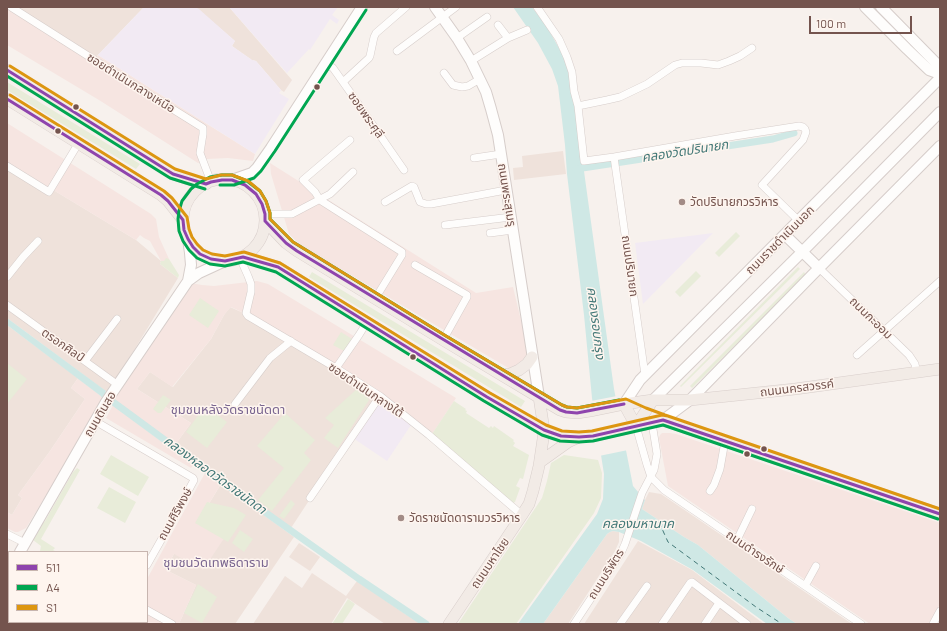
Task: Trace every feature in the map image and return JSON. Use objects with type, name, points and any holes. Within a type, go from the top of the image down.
[{"type":"main road","points":[[232,180],[258,168],[362,7]]},
{"type":"main road","name":"ถนนพระสุเมรุ","points":[[435,7],[458,38],[471,61],[492,108],[498,135],[539,397]]},
{"type":"main road","points":[[865,7],[929,70],[940,74]]},
{"type":"main road","points":[[886,9],[936,63],[940,70]]},
{"type":"main road","points":[[7,70],[173,174],[188,179],[209,183]]},
{"type":"main road","name":"ถนนราชดำเนินนอก","points":[[622,404],[640,380],[940,78]]},
{"type":"main road","points":[[7,99],[161,195],[168,201],[183,220]]},
{"type":"main road","name":"ถนนราชดำเนินนอก","points":[[653,400],[940,112]]},
{"type":"main road","points":[[241,258],[278,266],[505,408],[544,430],[561,436],[593,436],[658,421],[690,400],[940,146]]},
{"type":"main road","points":[[222,180],[232,180],[245,185],[256,194],[262,204],[265,217],[263,233],[253,250],[241,258],[225,261],[211,259],[200,254],[193,247],[184,230],[183,220],[187,203],[194,193],[209,183],[222,180]]},
{"type":"main road","name":"ถนนนครสวรรค์","points":[[265,217],[290,246],[443,340],[560,410],[566,412],[577,413],[622,404],[653,400],[690,400],[795,389],[940,369]]},
{"type":"main road","points":[[785,235],[819,268]]},
{"type":"main road","name":"ถนนดินสอ","points":[[188,239],[191,260],[188,281]]},
{"type":"main road","name":"ถนนดินสอ","points":[[22,548],[108,399],[188,281],[225,261]]},
{"type":"main road","points":[[502,375],[510,374],[519,370],[527,364],[532,357]]},
{"type":"main road","points":[[709,381],[710,386],[719,397]]},
{"type":"main road","name":"ถนนมหาไชย","points":[[449,624],[529,504],[543,445],[544,430],[539,397]]},
{"type":"main road","points":[[636,426],[653,400]]},
{"type":"main road","points":[[622,404],[636,426]]},
{"type":"main road","points":[[658,421],[725,441],[940,514]]},
{"type":"main road","points":[[540,462],[568,442],[579,437]]},
{"type":"street","points":[[343,82],[369,58],[376,33],[406,7]]},
{"type":"street","points":[[397,51],[456,7]]},
{"type":"street","points":[[537,7],[559,39],[572,72],[574,91],[578,106],[584,161],[615,161],[749,133],[799,126],[803,127],[806,132],[804,140],[762,185],[799,221]]},
{"type":"street","name":"ซอยดำเนินกลางเหนือ","points":[[13,8],[203,128],[200,153],[209,183]]},
{"type":"street","points":[[458,38],[487,17]]},
{"type":"street","points":[[498,25],[508,38]]},
{"type":"street","points":[[471,61],[508,38],[527,30]]},
{"type":"street","points":[[578,106],[620,97],[647,84],[675,65],[682,63],[718,65],[752,48]]},
{"type":"street","name":"ซอยพระศุลี","points":[[325,63],[333,68],[404,170]]},
{"type":"street","points":[[444,73],[453,85],[462,87],[468,86],[480,79]]},
{"type":"street","points":[[350,140],[303,180],[315,192],[320,200],[402,253],[375,299]]},
{"type":"street","points":[[7,166],[50,192],[78,144]]},
{"type":"street","points":[[474,158],[501,154]]},
{"type":"street","name":"ถนนปรินายก","points":[[615,161],[645,375]]},
{"type":"street","points":[[265,217],[292,214],[320,200],[330,194],[353,172]]},
{"type":"street","points":[[385,202],[412,186],[414,187],[420,202],[426,204],[506,190]]},
{"type":"street","points":[[445,225],[511,217]]},
{"type":"street","points":[[490,233],[513,230]]},
{"type":"street","points":[[7,278],[23,257],[38,241]]},
{"type":"street","name":"ซอยดำเนินกลางใต้","points":[[241,258],[251,284],[251,292],[246,313],[248,316],[380,396],[429,435],[522,515]]},
{"type":"street","points":[[415,265],[467,295],[443,340]]},
{"type":"street","name":"ถนนกะออม","points":[[819,268],[909,355],[915,364],[917,372]]},
{"type":"street","points":[[857,355],[940,281]]},
{"type":"street","name":"ตรอกศิลป์","points":[[7,305],[118,385]]},
{"type":"street","points":[[85,361],[117,319]]},
{"type":"street","points":[[336,368],[360,335],[367,322]]},
{"type":"street","points":[[235,404],[270,358],[291,341]]},
{"type":"street","points":[[310,498],[380,396]]},
{"type":"street","name":"ถนนศิริพงษ์","points":[[95,421],[193,478],[194,480],[148,563]]},
{"type":"street","points":[[651,477],[657,454],[658,421]]},
{"type":"street","name":"ถนนดำรงรักษ์","points":[[636,426],[646,465],[651,477],[664,490],[860,624]]},
{"type":"street","points":[[710,491],[720,469],[725,441]]},
{"type":"street","name":"ถนนบริพัตร","points":[[574,624],[617,559],[625,544],[626,537],[642,493],[651,477]]},
{"type":"street","points":[[737,540],[752,509]]},
{"type":"street","points":[[7,534],[22,548]]},
{"type":"street","points":[[805,586],[816,566]]},
{"type":"street","points":[[662,624],[691,582],[747,624]]},
{"type":"street","points":[[620,624],[646,586]]},
{"type":"street","points":[[704,624],[719,603]]},
{"type":"street","points":[[148,611],[172,624]]},
{"type":"street","points":[[934,624],[940,611]]},
{"type":"shaded area","points":[[7,7],[93,61],[98,55],[255,154],[253,161],[228,158],[207,159],[198,163],[99,100],[7,45]]},
{"type":"shaded area","points":[[16,7],[144,7],[95,58]]},
{"type":"shaded area","points":[[144,7],[195,7],[199,9],[235,41],[232,46],[252,60],[256,61],[281,90],[279,93],[289,99],[255,154],[98,55]]},
{"type":"shaded area","points":[[195,7],[229,7],[292,80],[284,92],[256,61],[252,60],[232,46],[235,41]]},
{"type":"shaded area","points":[[229,7],[338,7],[332,15],[339,20],[337,24],[330,19],[310,50],[309,49],[287,73]]},
{"type":"shaded area","points":[[7,123],[151,214],[156,219],[159,237],[169,259],[161,261],[150,241],[140,235],[136,240],[7,162]]},
{"type":"shaded area","points":[[563,151],[566,174],[514,180],[513,168],[523,167],[522,156]]},
{"type":"shaded area","points":[[7,162],[136,240],[161,261],[160,264],[178,278],[108,393],[7,318]]},
{"type":"shaded area","points":[[270,163],[476,293],[513,287],[528,350],[522,366],[510,369],[300,245],[289,234],[271,174]]},
{"type":"shaded area","points":[[713,233],[643,304],[635,243]]},
{"type":"shaded area","points":[[257,281],[268,284],[456,398],[432,434],[389,399],[248,315],[231,307],[224,315],[211,339],[172,387],[150,372],[137,389],[191,423],[175,445],[111,398],[123,380],[126,382],[190,283],[214,286]]},
{"type":"shaded area","points":[[230,307],[248,315],[382,395],[291,528],[175,445],[191,423],[137,389],[150,372],[173,387],[211,339]]},
{"type":"shaded area","points":[[7,325],[78,378],[71,388],[85,399],[18,495],[22,498],[12,515],[7,512]]},
{"type":"shaded area","points":[[78,378],[105,399],[26,528],[15,532],[7,528],[7,512],[12,515],[22,498],[18,495],[85,399],[71,388]]},
{"type":"shaded area","points":[[379,399],[411,425],[387,461],[353,438]]},
{"type":"shaded area","points":[[113,405],[193,465],[191,468],[106,418]]},
{"type":"shaded area","points":[[662,433],[676,434],[940,523],[940,604],[930,624],[870,624],[668,486],[659,438]]},
{"type":"shaded area","points":[[205,473],[221,484],[199,520],[225,537],[203,570],[174,554],[166,568],[168,571],[196,585],[179,624],[175,624],[148,609],[148,577]]},
{"type":"shaded area","points":[[221,484],[294,537],[235,624],[179,624],[196,585],[168,571],[166,568],[174,554],[199,520]]},
{"type":"shaded area","points":[[649,492],[661,494],[852,624],[797,624],[698,545],[642,509]]},
{"type":"shaded area","points":[[613,531],[619,532],[619,542],[615,551],[568,624],[543,624],[607,534]]},
{"type":"shaded area","points":[[638,541],[692,570],[764,624],[584,624]]},
{"type":"shaded area","points":[[299,543],[320,557],[310,571],[289,557]]},
{"type":"shaded area","points":[[312,573],[346,596],[357,581],[420,624],[385,624],[347,598],[331,624],[253,624],[285,576],[302,588]]},
{"type":"shaded area","points":[[148,613],[168,624],[121,624],[148,623]]},
{"type":"green space","points":[[7,82],[140,164],[136,169],[7,90]]},
{"type":"green space","points":[[736,232],[740,236],[719,257],[715,253]]},
{"type":"green space","points":[[166,258],[169,259],[179,275],[178,278],[160,264],[161,261],[164,261]]},
{"type":"green space","points":[[798,267],[800,269],[681,387],[680,386]]},
{"type":"green space","points":[[696,271],[701,276],[680,297],[675,292]]},
{"type":"green space","points":[[312,272],[525,401],[521,407],[309,277]]},
{"type":"green space","points":[[804,272],[806,275],[692,388],[690,386]]},
{"type":"green space","points":[[200,298],[219,311],[208,328],[189,315]]},
{"type":"green space","points":[[341,332],[352,339],[344,351],[333,345]]},
{"type":"green space","points":[[7,363],[27,379],[7,404]]},
{"type":"green space","points":[[359,387],[369,400],[338,448],[324,438],[334,425],[325,418]]},
{"type":"green space","points":[[163,395],[171,400],[161,413],[158,413],[153,409]]},
{"type":"green space","points":[[454,401],[466,409],[466,413],[489,428],[491,426],[493,428],[494,426],[514,440],[513,441],[515,443],[513,446],[529,455],[523,479],[520,478],[516,486],[520,488],[515,502],[513,503],[432,434]]},
{"type":"green space","points":[[205,406],[227,422],[207,448],[186,432]]},
{"type":"green space","points":[[285,413],[315,440],[304,453],[311,460],[272,511],[258,500],[284,468],[257,446]]},
{"type":"green space","points":[[111,455],[149,477],[138,496],[100,474]]},
{"type":"green space","points":[[564,455],[598,460],[602,473],[601,498],[594,513],[516,624],[458,624],[542,498],[551,463]]},
{"type":"green space","points":[[77,468],[80,470],[41,539],[55,548],[53,550],[55,551],[40,551],[41,546],[33,540],[39,527],[45,521],[73,472]]},
{"type":"green space","points":[[109,487],[136,502],[125,523],[97,508]]},
{"type":"green space","points":[[291,500],[295,504],[284,519],[279,516]]},
{"type":"green space","points":[[207,502],[234,508],[246,515],[228,542],[195,523]]},
{"type":"green space","points":[[240,530],[253,539],[244,552],[232,543]]},
{"type":"green space","points":[[198,584],[217,597],[202,623],[184,613]]},
{"type":"green space","points":[[348,599],[355,604],[342,624],[332,624]]},
{"type":"water","points":[[513,7],[532,7],[547,27],[564,57],[569,73],[577,106],[583,164],[614,389],[633,486],[645,500],[642,509],[698,545],[797,624],[767,624],[693,570],[641,541],[613,531],[607,534],[543,624],[518,624],[597,514],[603,499],[604,474],[592,398],[558,86],[552,69],[538,43]]},
{"type":"water","points":[[7,318],[106,391],[102,397],[7,325]]},
{"type":"pier","points":[[617,396],[628,450],[599,456],[591,401]]},
{"type":"waterway","name":"คลองวัดปรินายก","points":[[576,169],[773,139],[794,133]]},
{"type":"waterway","name":"คลองหลอดวัดราชนัดดา","points":[[105,396],[359,579],[426,624]]},
{"type":"ferry route","points":[[659,522],[668,542],[756,607],[782,624]]},
{"type":"transit line","name":"A4","points":[[220,185],[234,185],[254,178],[261,171],[366,10]]},
{"type":"transit line","name":"S1","points":[[10,66],[175,169],[206,179],[221,175],[232,175],[248,181],[260,191],[266,201],[270,213],[270,219],[293,242],[562,405],[577,408],[626,399],[665,415],[940,509]]},
{"type":"transit line","name":"511","points":[[7,70],[173,174],[206,184]]},
{"type":"transit line","name":"A4","points":[[7,76],[170,178],[205,189]]},
{"type":"transit line","name":"S1","points":[[10,95],[164,191],[172,198],[187,217],[192,237],[203,250],[212,254],[225,256],[244,252],[280,263],[490,393],[546,425],[562,431],[579,432],[592,431],[662,415],[668,416]]},
{"type":"transit line","name":"511","points":[[7,99],[161,195],[168,201],[183,220]]},
{"type":"transit line","name":"A4","points":[[619,400],[577,408],[562,405],[293,242],[270,219],[270,213],[266,201],[260,191],[247,181],[232,175],[210,177],[191,189],[182,201],[178,219],[179,231],[183,241],[197,258],[210,264],[225,266],[243,262],[276,272],[484,401],[542,435],[560,441],[593,441],[663,425],[938,519]]},
{"type":"transit line","name":"511","points":[[206,184],[222,180],[232,180],[245,185],[256,194],[262,204],[265,214],[265,221]]},
{"type":"transit line","name":"511","points":[[183,220],[184,230],[188,239],[200,254],[211,259],[225,261],[243,257]]},
{"type":"transit line","name":"511","points":[[265,221],[286,243],[297,251],[560,410],[577,413],[624,404]]},
{"type":"transit line","name":"511","points":[[243,257],[278,267],[487,397],[544,430],[561,436],[593,436],[663,420],[940,514]]},
{"type":"place","name":"วัดปรินายกวรวิหาร","points":[[682,202]]},
{"type":"place","name":"วัดราชนัดดารามวรวิหาร","points":[[401,518]]},
{"type":"district","name":"ชุมชนหลังวัดราชนัดดา","points":[[228,410]]},
{"type":"district","name":"ชุมชนวัดเทพธิดาราม","points":[[216,563]]},
{"type":"water label","name":"คลองรอบกรุง","points":[[596,323]]},
{"type":"water label","name":"คลองมหานาค","points":[[638,524]]}]
